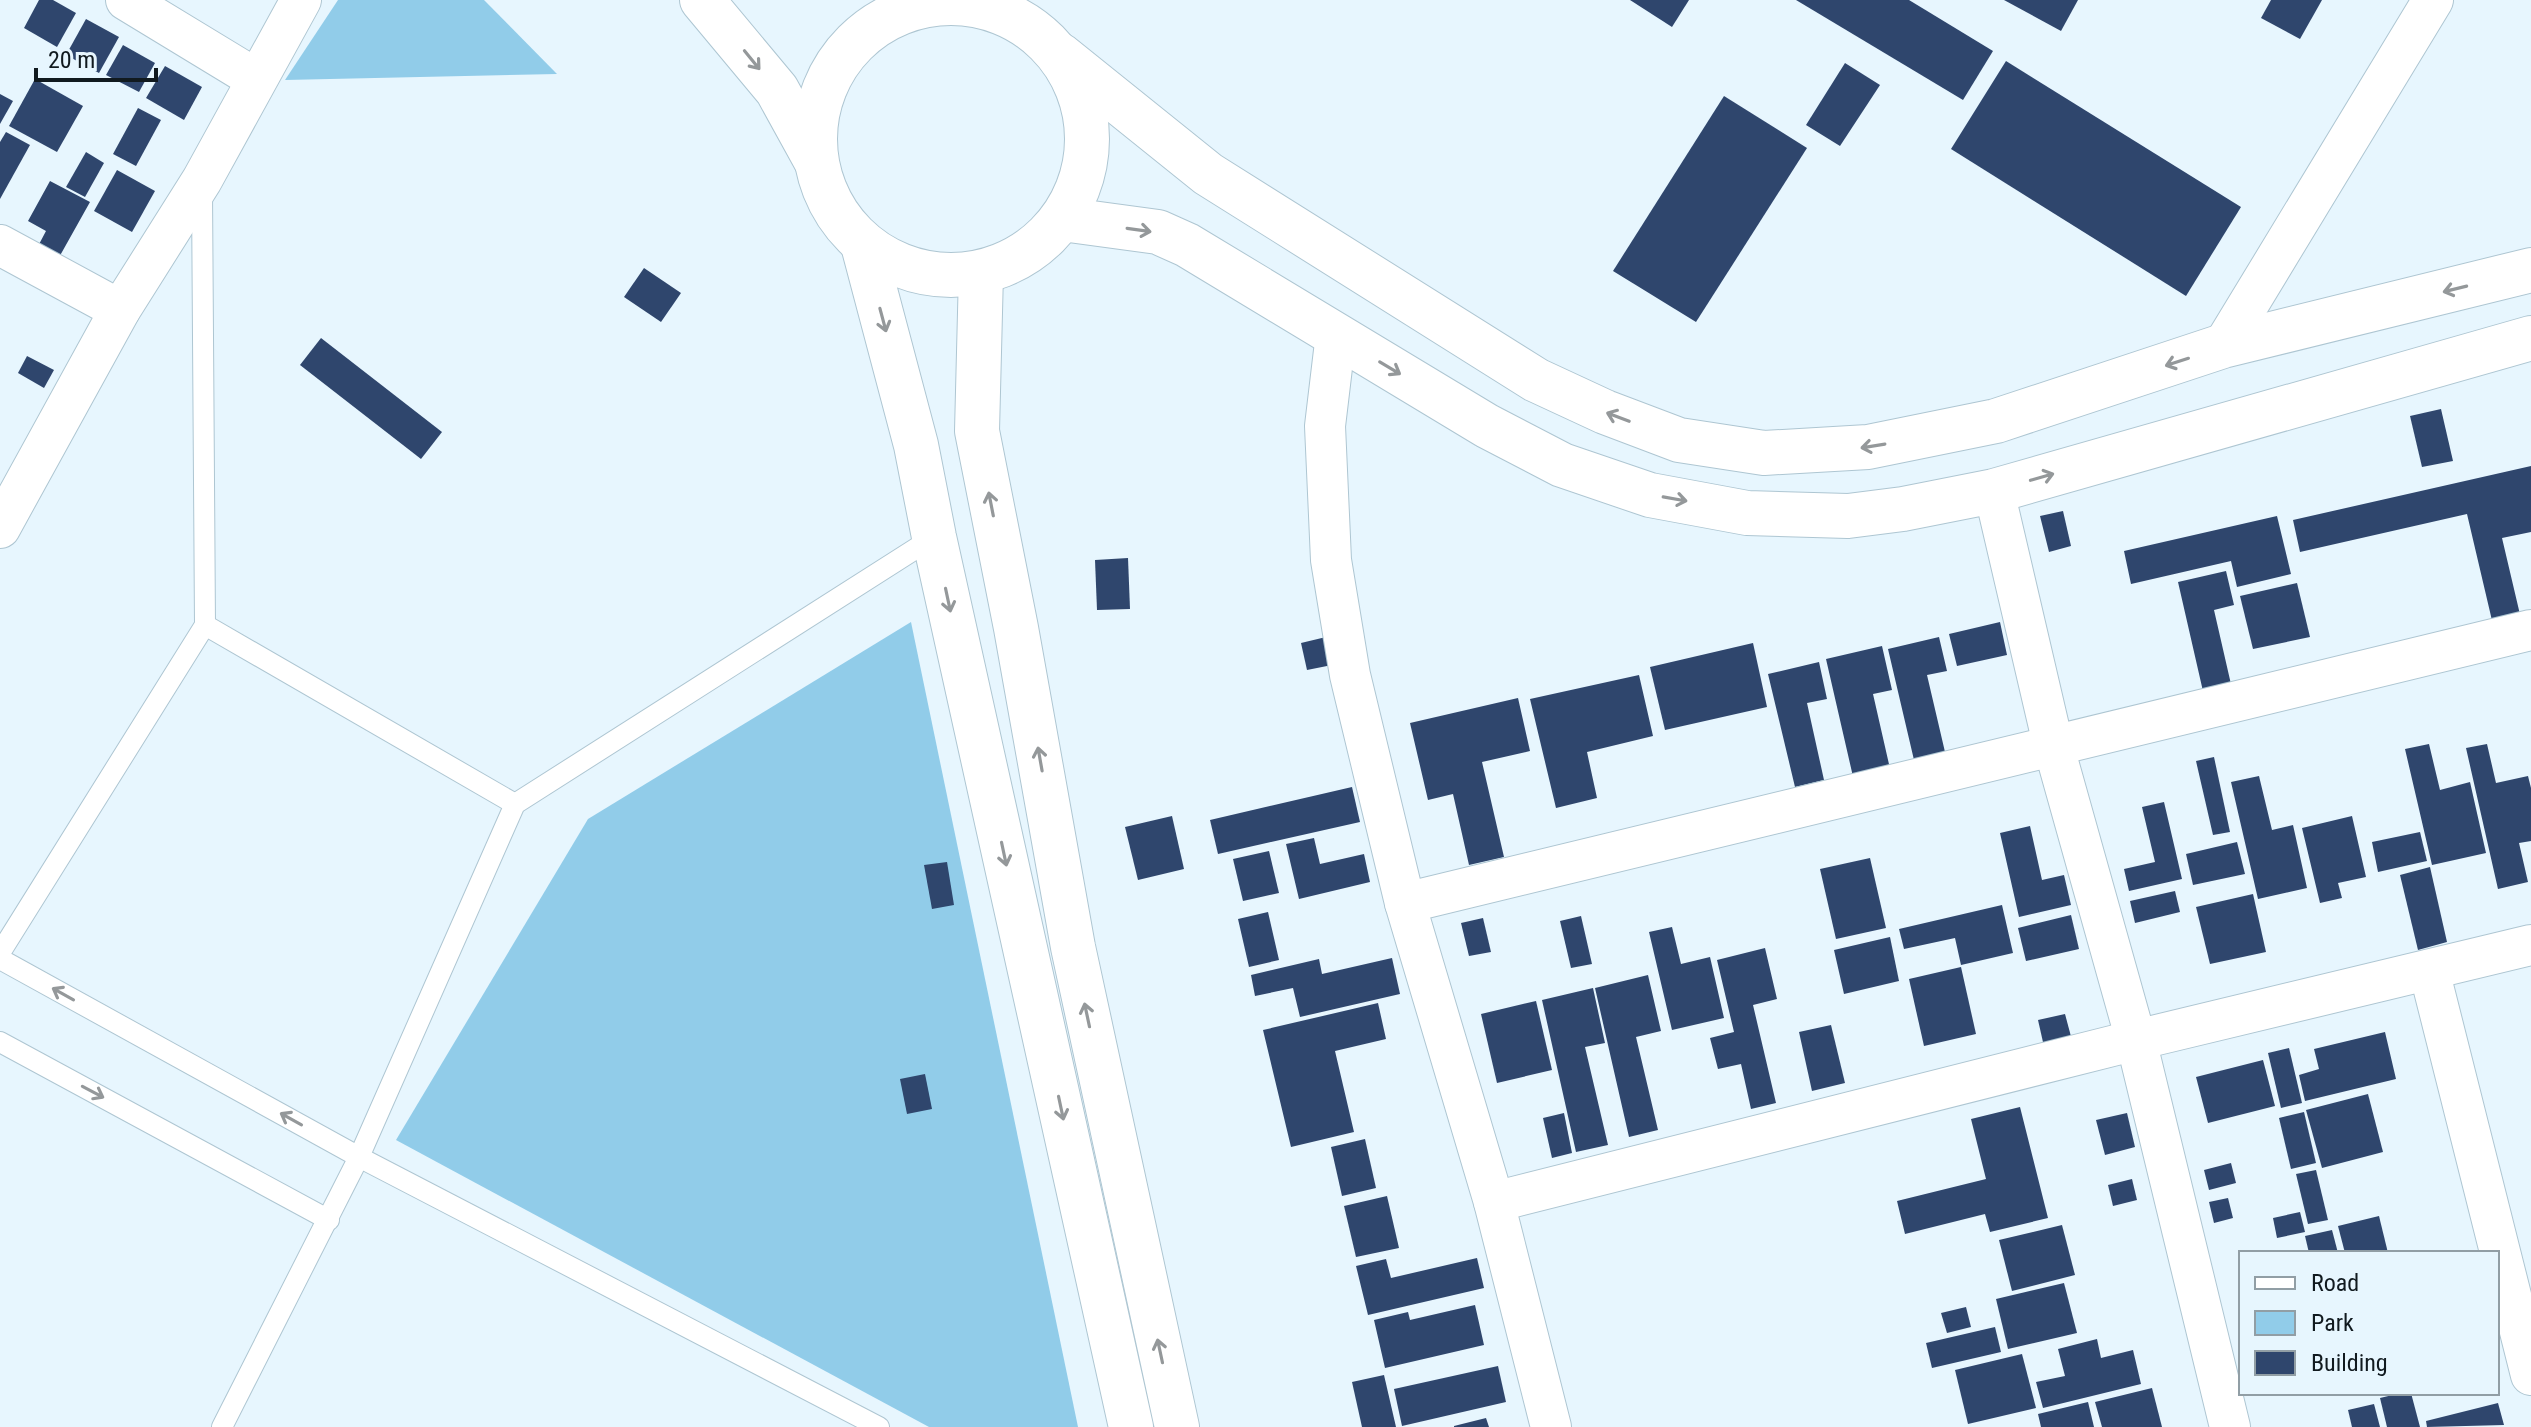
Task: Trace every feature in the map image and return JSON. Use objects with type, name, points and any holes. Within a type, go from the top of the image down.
[{"type":"main road","points":[[702,0],[777,90],[815,159],[831,206],[863,245],[907,269],[960,276],[981,273],[1012,262],[1062,219],[1078,193],[1089,146],[1083,98],[1060,55]]},
{"type":"main road","points":[[815,159],[817,109],[836,63],[871,28],[916,7],[966,3],[1006,10],[1208,174],[1536,380],[1605,412],[1679,440],[1764,453],[1868,447],[1996,421],[2223,346],[2531,270]]},
{"type":"main road","points":[[1062,219],[1158,232],[1187,245],[1487,426],[1550,458],[1650,495],[1747,513],[1848,516],[1994,491],[2531,338]]},
{"type":"main road","points":[[863,245],[916,445],[1131,1427]]},
{"type":"main road","points":[[981,273],[977,431],[1073,947],[1177,1427]]},
{"type":"main road","points":[[1916,437],[1937,502]]},
{"type":"street","points":[[126,0],[256,79]]},
{"type":"street","points":[[0,528],[120,310],[202,180],[301,0]]},
{"type":"street","points":[[2223,346],[2433,0]]},
{"type":"street","points":[[0,245],[120,310]]},
{"type":"street","points":[[1336,334],[1325,426],[1331,560],[1350,675],[1405,903],[1494,1202],[1551,1427]]},
{"type":"street","points":[[1994,491],[2053,744],[2136,1040],[2230,1427]]},
{"type":"street","points":[[1405,903],[2531,630]]},
{"type":"street","points":[[1494,1202],[2136,1040],[2531,945]]},
{"type":"street","points":[[2429,970],[2531,1375]]},
{"type":"lane","points":[[202,180],[205,625],[0,956],[359,1157],[879,1427]]},
{"type":"lane","points":[[222,1427],[359,1157],[515,804],[934,537]]},
{"type":"lane","points":[[205,625],[515,804]]},
{"type":"lane","points":[[0,1042],[329,1220]]},
{"type":"green space","points":[[338,0],[484,0],[557,74],[285,80]]},
{"type":"green space","points":[[911,622],[1078,1427],[929,1427],[396,1140],[588,819]]},
{"type":"building","points":[[39,0],[53,0],[76,13],[57,47],[24,28]]},
{"type":"building","points":[[1630,0],[1689,0],[1672,27]]},
{"type":"building","points":[[1796,0],[1909,0],[1993,51],[1963,100]]},
{"type":"building","points":[[2004,0],[2078,0],[2061,31]]},
{"type":"building","points":[[2271,0],[2322,0],[2300,39],[2261,18]]},
{"type":"building","points":[[86,19],[119,37],[99,73],[66,55]]},
{"type":"building","points":[[123,45],[155,63],[139,92],[106,75]]},
{"type":"building","points":[[2006,61],[2241,207],[2186,296],[1951,149]]},
{"type":"building","points":[[1845,63],[1880,85],[1840,146],[1806,125]]},
{"type":"building","points":[[165,66],[202,87],[184,120],[146,98]]},
{"type":"building","points":[[35,79],[83,106],[57,152],[9,126]]},
{"type":"building","points":[[0,94],[13,101],[0,124]]},
{"type":"building","points":[[1724,96],[1807,148],[1696,322],[1613,271]]},
{"type":"building","points":[[138,108],[161,120],[136,166],[113,154]]},
{"type":"building","points":[[6,132],[30,145],[0,199],[0,142]]},
{"type":"building","points":[[86,152],[104,163],[85,197],[66,187]]},
{"type":"building","points":[[117,170],[155,191],[132,232],[94,211]]},
{"type":"building","points":[[50,181],[90,202],[57,261],[36,250],[46,231],[28,221]]},
{"type":"building","points":[[644,268],[681,293],[661,322],[624,297]]},
{"type":"building","points":[[321,338],[442,432],[421,459],[300,365]]},
{"type":"building","points":[[27,356],[54,370],[44,388],[18,373]]},
{"type":"building","points":[[2441,409],[2453,461],[2422,467],[2410,416]]},
{"type":"building","points":[[2531,466],[2531,532],[2502,538],[2522,623],[2494,629],[2467,514],[2300,552],[2293,520]]},
{"type":"building","points":[[2063,511],[2071,546],[2049,552],[2040,516]]},
{"type":"building","points":[[2277,516],[2291,574],[2237,587],[2231,561],[2131,584],[2124,551]]},
{"type":"building","points":[[1128,558],[1130,609],[1097,610],[1095,560]]},
{"type":"building","points":[[2226,571],[2234,605],[2214,610],[2233,693],[2205,700],[2178,582]]},
{"type":"building","points":[[2297,583],[2310,637],[2253,649],[2240,596]]},
{"type":"building","points":[[2000,622],[2007,655],[1957,666],[1949,634]]},
{"type":"building","points":[[1326,637],[1332,665],[1307,670],[1301,643]]},
{"type":"building","points":[[1939,637],[1947,671],[1927,675],[1945,752],[1914,760],[1888,649]]},
{"type":"building","points":[[1753,643],[1767,707],[1665,730],[1650,667]]},
{"type":"building","points":[[1882,646],[1892,690],[1873,694],[1891,773],[1854,781],[1826,659]]},
{"type":"building","points":[[1819,662],[1827,699],[1807,703],[1824,780],[1795,787],[1768,674]]},
{"type":"building","points":[[1639,675],[1653,736],[1587,752],[1597,798],[1556,808],[1530,699]]},
{"type":"building","points":[[1518,698],[1530,751],[1482,762],[1504,857],[1469,865],[1453,794],[1428,800],[1410,723]]},
{"type":"building","points":[[2429,744],[2440,790],[2470,782],[2486,853],[2432,865],[2405,749]]},
{"type":"building","points":[[2487,744],[2496,783],[2528,776],[2531,788],[2531,841],[2519,843],[2528,882],[2498,889],[2466,748]]},
{"type":"building","points":[[2214,757],[2230,832],[2213,835],[2196,761]]},
{"type":"building","points":[[2259,776],[2272,830],[2293,825],[2307,888],[2258,899],[2231,782]]},
{"type":"building","points":[[1352,787],[1360,822],[1218,854],[1210,820]]},
{"type":"building","points":[[2164,802],[2182,879],[2129,891],[2124,869],[2155,862],[2142,807]]},
{"type":"building","points":[[1172,816],[1184,869],[1138,880],[1125,827]]},
{"type":"building","points":[[2352,816],[2366,877],[2338,883],[2342,898],[2320,903],[2302,828]]},
{"type":"building","points":[[2030,826],[2042,880],[2064,875],[2071,905],[2019,917],[2000,833]]},
{"type":"building","points":[[2420,832],[2427,861],[2378,872],[2372,842]]},
{"type":"building","points":[[1314,838],[1320,864],[1364,854],[1370,882],[1299,899],[1286,844]]},
{"type":"building","points":[[2237,842],[2245,874],[2193,885],[2186,854]]},
{"type":"building","points":[[1269,851],[1279,893],[1243,901],[1233,859]]},
{"type":"building","points":[[1870,858],[1886,928],[1836,939],[1820,869]]},
{"type":"building","points":[[947,862],[954,905],[932,909],[924,865]]},
{"type":"building","points":[[2430,867],[2447,942],[2418,950],[2400,875]]},
{"type":"building","points":[[2175,891],[2180,912],[2135,923],[2130,901]]},
{"type":"building","points":[[2253,894],[2266,952],[2210,964],[2196,907]]},
{"type":"building","points":[[2002,905],[2013,953],[1961,965],[1955,938],[1904,949],[1899,929]]},
{"type":"building","points":[[1268,912],[1279,960],[1249,967],[1238,919]]},
{"type":"building","points":[[2071,915],[2079,949],[2026,961],[2018,928]]},
{"type":"building","points":[[1581,916],[1592,964],[1571,968],[1560,921]]},
{"type":"building","points":[[1483,918],[1491,952],[1469,956],[1461,923]]},
{"type":"building","points":[[1672,927],[1681,964],[1710,957],[1724,1018],[1672,1030],[1649,932]]},
{"type":"building","points":[[1890,937],[1899,981],[1844,994],[1834,950]]},
{"type":"building","points":[[1765,948],[1777,999],[1753,1005],[1776,1103],[1751,1109],[1741,1064],[1718,1069],[1710,1038],[1734,1032],[1717,960]]},
{"type":"building","points":[[1392,958],[1400,994],[1300,1017],[1293,988],[1255,996],[1251,975],[1319,959],[1322,974]]},
{"type":"building","points":[[1961,967],[1976,1034],[1924,1046],[1909,979]]},
{"type":"building","points":[[1648,975],[1661,1031],[1636,1037],[1658,1130],[1629,1137],[1595,988]]},
{"type":"building","points":[[1593,988],[1605,1043],[1585,1047],[1608,1145],[1576,1152],[1542,1000]]},
{"type":"building","points":[[1536,1001],[1552,1070],[1497,1083],[1481,1014]]},
{"type":"building","points":[[1378,1003],[1386,1039],[1335,1051],[1354,1132],[1291,1147],[1263,1030]]},
{"type":"building","points":[[2065,1014],[2073,1044],[2045,1051],[2038,1020]]},
{"type":"building","points":[[1831,1025],[1845,1083],[1812,1091],[1799,1032]]},
{"type":"building","points":[[2385,1032],[2396,1079],[2305,1101],[2299,1075],[2319,1069],[2314,1049]]},
{"type":"building","points":[[2289,1048],[2302,1103],[2281,1108],[2268,1053]]},
{"type":"building","points":[[2263,1060],[2275,1106],[2208,1123],[2196,1077]]},
{"type":"building","points":[[925,1074],[932,1109],[907,1114],[900,1079]]},
{"type":"building","points":[[2368,1094],[2383,1152],[2322,1168],[2306,1110]]},
{"type":"building","points":[[2020,1107],[2048,1218],[1990,1232],[1985,1214],[1905,1234],[1897,1201],[1986,1179],[1971,1119]]},
{"type":"building","points":[[2304,1112],[2316,1163],[2291,1169],[2279,1118]]},
{"type":"building","points":[[1564,1113],[1572,1153],[1552,1158],[1543,1118]]},
{"type":"building","points":[[2127,1113],[2135,1147],[2105,1155],[2096,1120]]},
{"type":"building","points":[[1365,1139],[1376,1188],[1342,1196],[1331,1147]]},
{"type":"building","points":[[2231,1163],[2236,1183],[2209,1190],[2204,1170]]},
{"type":"building","points":[[2316,1170],[2328,1220],[2308,1224],[2296,1174]]},
{"type":"building","points":[[2132,1179],[2137,1200],[2113,1206],[2108,1185]]},
{"type":"building","points":[[1387,1196],[1399,1248],[1356,1257],[1344,1206]]},
{"type":"building","points":[[2228,1198],[2233,1218],[2214,1223],[2209,1202]]},
{"type":"building","points":[[2300,1212],[2305,1232],[2277,1238],[2273,1218]]},
{"type":"building","points":[[2379,1216],[2388,1251],[2344,1251],[2338,1226]]},
{"type":"building","points":[[2062,1225],[2075,1275],[2012,1291],[1999,1240]]},
{"type":"building","points":[[2332,1230],[2337,1251],[2309,1251],[2305,1236]]},
{"type":"building","points":[[1477,1258],[1484,1288],[1368,1315],[1356,1266],[1386,1259],[1391,1278]]},
{"type":"building","points":[[2064,1283],[2077,1333],[2008,1349],[1996,1299]]},
{"type":"building","points":[[1475,1305],[1484,1345],[1385,1368],[1374,1320],[1408,1312],[1410,1320]]},
{"type":"building","points":[[1966,1307],[1971,1327],[1947,1333],[1941,1313]]},
{"type":"building","points":[[1995,1327],[2001,1352],[1932,1368],[1926,1343]]},
{"type":"building","points":[[2097,1339],[2101,1358],[2133,1350],[2141,1384],[2043,1408],[2036,1382],[2065,1376],[2058,1349]]},
{"type":"building","points":[[2022,1354],[2036,1408],[1968,1424],[1955,1370]]},
{"type":"building","points":[[1498,1366],[1506,1402],[1402,1426],[1394,1389]]},
{"type":"building","points":[[1384,1375],[1396,1427],[1362,1427],[1352,1382]]},
{"type":"building","points":[[2152,1388],[2162,1427],[2102,1427],[2095,1402]]},
{"type":"building","points":[[2412,1395],[2420,1427],[2387,1427],[2380,1398]]},
{"type":"building","points":[[2088,1402],[2094,1427],[2041,1427],[2038,1414]]},
{"type":"building","points":[[2498,1403],[2504,1425],[2427,1427],[2426,1421]]},
{"type":"building","points":[[2374,1404],[2380,1427],[2352,1427],[2348,1410]]},
{"type":"building","points":[[1486,1418],[1489,1427],[1454,1427],[1454,1426]]}]
